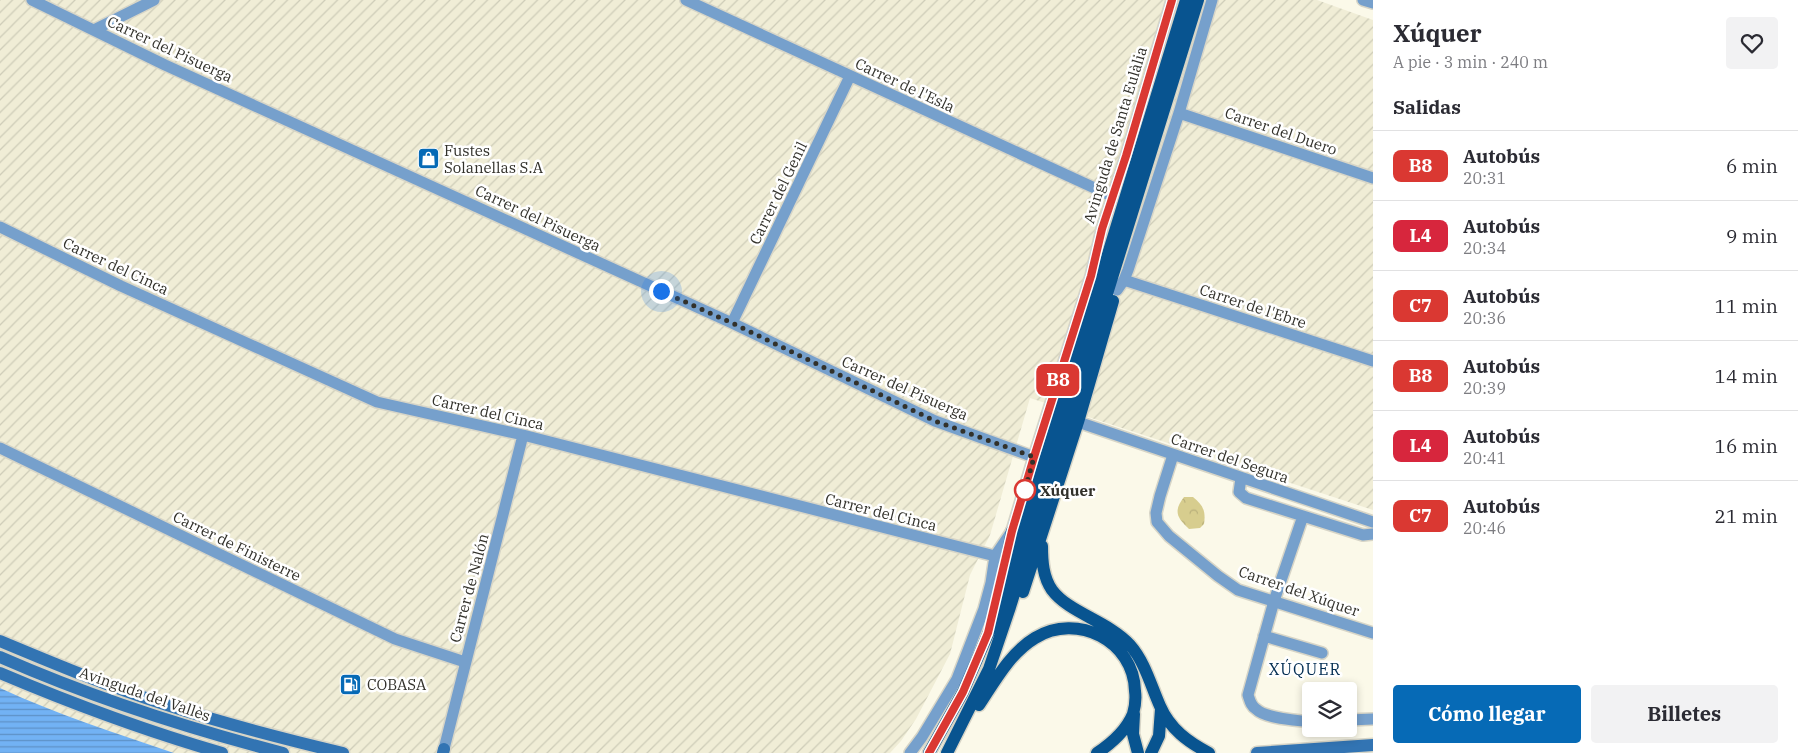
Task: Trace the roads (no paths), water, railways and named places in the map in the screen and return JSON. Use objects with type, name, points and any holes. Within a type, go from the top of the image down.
[{"type":"main road","points":[[996,651],[1122,247],[1170,74],[1186,0]]},
{"type":"main road","points":[[928,753],[940,735],[966,686],[1000,606],[1122,209],[1198,0]]},
{"type":"main road","points":[[948,752],[1016,613],[1120,285],[1122,247]]},
{"type":"main road","points":[[988,633],[1012,531]]},
{"type":"main road","points":[[1041,538],[1044,570],[1052,590],[1066,603],[1112,630],[1128,644],[1140,659],[1161,709],[1174,727],[1187,741],[1209,753]]},
{"type":"main road","points":[[948,752],[966,728],[1012,657],[1020,649],[1036,637],[1059,628],[1076,628],[1096,633],[1113,643],[1127,660],[1134,678],[1134,734],[1138,753]]},
{"type":"main road","points":[[0,641],[90,678],[166,705],[238,728],[343,753]]},
{"type":"main road","name":"Avinguda del Vallès","points":[[0,657],[90,694],[160,718],[283,753]]},
{"type":"main road","points":[[0,673],[138,727],[222,753]]},
{"type":"main road","points":[[1151,753],[1159,736],[1161,709]]},
{"type":"main road","points":[[1098,753],[1123,731],[1134,712]]},
{"type":"main road","points":[[1257,753],[1373,746]]},
{"type":"street","name":"Carrer del Pisuerga","points":[[32,0],[165,65],[732,323],[935,421],[1034,457]]},
{"type":"street","points":[[94,30],[154,0]]},
{"type":"street","name":"Carrer de l'Esla","points":[[686,0],[1112,196]]},
{"type":"street","name":"Avinguda de Santa Eulàlia","points":[[910,753],[957,679],[984,609],[991,583],[995,556],[1012,531],[1091,276],[1102,229],[1172,0]]},
{"type":"street","points":[[1120,285],[1179,113],[1212,0]]},
{"type":"street","points":[[1364,0],[1373,3]]},
{"type":"street","name":"Carrer del Genil","points":[[732,323],[850,76]]},
{"type":"street","name":"Carrer del Duero","points":[[1179,113],[1373,178]]},
{"type":"street","points":[[1091,276],[1122,209]]},
{"type":"street","name":"Carrer del Cinca","points":[[0,227],[121,286],[377,402],[523,435],[995,556]]},
{"type":"street","name":"Carrer de l'Ebre","points":[[1120,285],[1373,361]]},
{"type":"street","name":"Carrer del Segura","points":[[1078,422],[1373,522]]},
{"type":"street","name":"Carrer de Nalón","points":[[444,751],[523,435]]},
{"type":"street","name":"Carrer de Finisterre","points":[[0,448],[395,639],[465,662]]},
{"type":"street","name":"Carrer del Xúquer","points":[[1174,455],[1156,514],[1157,522],[1176,542],[1238,590],[1373,632]]},
{"type":"street","points":[[1241,478],[1239,492],[1246,498],[1363,535],[1373,534]]},
{"type":"street","points":[[1302,721],[1268,715],[1257,711],[1251,705],[1248,695],[1274,601],[1303,516]]},
{"type":"street","points":[[1264,636],[1322,653]]},
{"type":"street","points":[[1357,720],[1373,719]]},
{"type":"water","points":[[0,688],[64,715],[174,753],[0,753]]},
{"type":"place","name":"Fustes Solanellas S.A","points":[[428,159]]},
{"type":"place","name":"Xúquer","points":[[1025,490]]},
{"type":"place","name":"COBASA","points":[[351,684]]},
{"type":"district","name":"XÚQUER","points":[[1305,669]]}]
